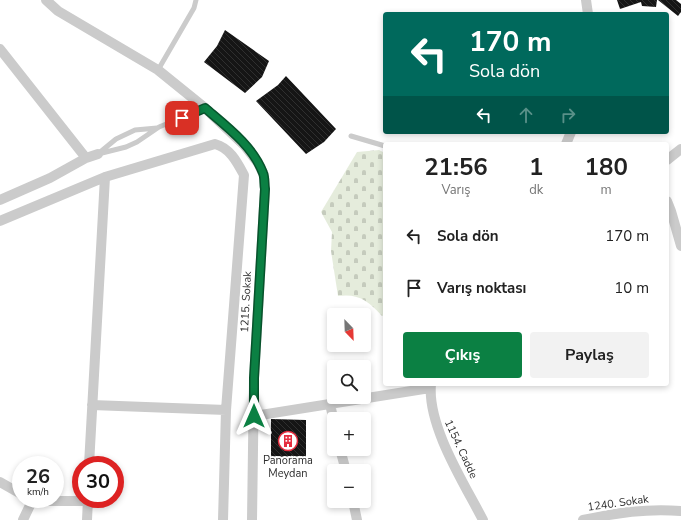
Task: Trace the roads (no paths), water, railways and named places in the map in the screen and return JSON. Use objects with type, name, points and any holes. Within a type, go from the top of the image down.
[{"type":"street","name":"1215. Sokak","points":[[46,0],[58,11],[158,70],[205,108],[244,144],[258,163],[264,175],[265,189],[254,378],[252,520]]},
{"type":"street","points":[[586,0],[588,12]]},
{"type":"street","points":[[0,49],[86,158]]},
{"type":"street","points":[[0,220],[105,177],[216,144],[228,150],[238,163],[244,175],[226,410],[223,520]]},
{"type":"street","points":[[669,158],[681,149]]},
{"type":"street","points":[[0,200],[50,178],[86,158],[98,154]]},
{"type":"street","points":[[89,456],[105,177]]},
{"type":"street","points":[[669,206],[681,246]]},
{"type":"street","points":[[371,397],[430,386]]},
{"type":"street","name":"1154. Cadde","points":[[430,386],[432,408],[437,427],[483,520]]},
{"type":"street","points":[[254,416],[330,404],[332,412]]},
{"type":"street","points":[[92,405],[226,410]]},
{"type":"street","points":[[0,482],[12,489]]},
{"type":"street","points":[[23,520],[27,508]]},
{"type":"street","points":[[87,520],[88,508]]},
{"type":"street","points":[[354,508],[357,520]]},
{"type":"street","name":"1240. Sokak","points":[[583,520],[656,509],[681,511]]},
{"type":"lane","points":[[158,70],[194,8],[196,0]]},
{"type":"lane","points":[[98,154],[126,147],[137,142],[159,127],[205,108]]},
{"type":"lane","points":[[98,154],[116,139],[135,130],[159,127]]},
{"type":"lane","points":[[351,136],[383,145]]},
{"type":"place","name":"Panorama Meydan","points":[[288,441]]}]
